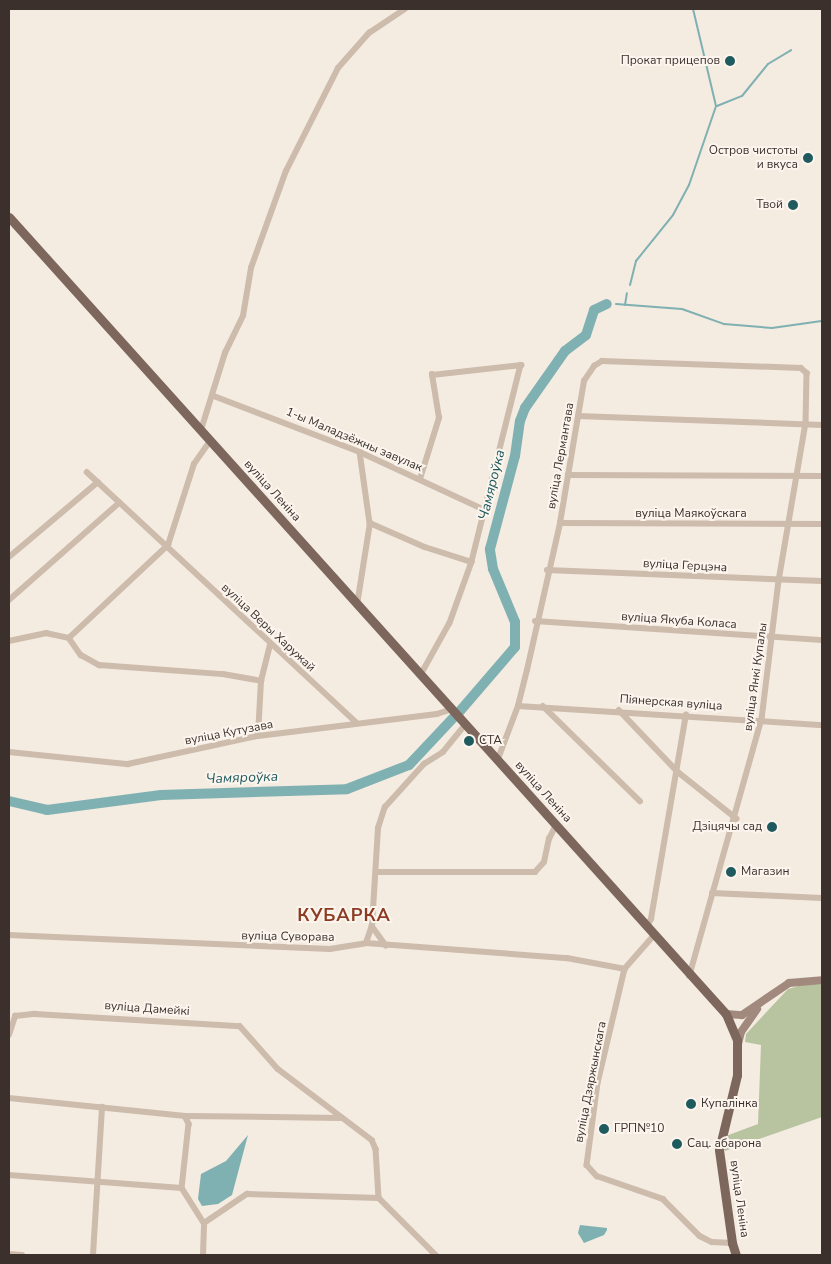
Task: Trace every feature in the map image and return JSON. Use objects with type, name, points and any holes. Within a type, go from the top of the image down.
[{"type":"main road","name":"вуліца Леніна","points":[[9,217],[726,1014],[734,1032],[737,1047],[735,1092],[719,1150],[732,1243],[736,1255]]},
{"type":"street","points":[[201,430],[214,396],[225,353],[243,316],[251,268],[286,171],[338,68],[369,33],[405,9]]},
{"type":"street","name":"вуліца Лермантава","points":[[498,759],[518,706],[535,621],[560,523],[584,381],[602,361],[801,368],[807,373]]},
{"type":"street","points":[[420,479],[439,418],[432,375],[520,365],[483,508],[472,562],[450,623],[421,675]]},
{"type":"street","name":"вуліца Янкі Купалы","points":[[690,976],[712,893],[737,819],[762,719],[779,581],[791,524],[806,423],[807,373]]},
{"type":"street","name":"1-ы Маладзёжны завулак","points":[[214,396],[360,452],[483,508]]},
{"type":"street","points":[[578,416],[822,425]]},
{"type":"street","points":[[69,638],[168,545],[194,464],[210,441]]},
{"type":"street","points":[[357,605],[370,523],[360,452]]},
{"type":"street","name":"вуліца Веры Харужай","points":[[87,472],[119,503],[168,545],[270,645],[356,722]]},
{"type":"street","points":[[568,475],[798,474],[822,476]]},
{"type":"street","points":[[9,557],[98,482]]},
{"type":"street","points":[[9,600],[119,503]]},
{"type":"street","points":[[370,523],[425,547],[472,562]]},
{"type":"street","name":"вуліца Маякоўскага","points":[[560,523],[822,524]]},
{"type":"street","name":"вуліца Герцэна","points":[[547,570],[779,581],[822,581]]},
{"type":"street","name":"вуліца Якуба Коласа","points":[[535,621],[822,640]]},
{"type":"street","points":[[9,641],[46,633],[69,638],[81,655],[99,665],[223,674],[260,680]]},
{"type":"street","points":[[258,736],[260,680],[270,645]]},
{"type":"street","name":"Піянерская вуліца","points":[[518,706],[619,710],[762,719],[822,725]]},
{"type":"street","points":[[543,706],[640,801]]},
{"type":"street","name":"вуліца Кутузава","points":[[9,752],[128,764],[258,736],[356,722],[437,714],[452,709]]},
{"type":"street","points":[[619,710],[678,772],[737,819]]},
{"type":"street","points":[[647,926],[651,919],[678,772],[686,715]]},
{"type":"street","points":[[366,943],[372,926],[378,828],[385,807],[424,764],[443,752],[466,724]]},
{"type":"street","points":[[376,872],[534,872],[544,862],[549,839],[556,825]]},
{"type":"street","points":[[712,893],[822,898]]},
{"type":"street","points":[[372,926],[386,945]]},
{"type":"street","name":"вуліца Суворава","points":[[9,935],[330,949],[366,943],[567,958],[625,969]]},
{"type":"street","name":"вуліца Дзяржынскага","points":[[655,935],[625,969],[598,1083],[587,1165],[597,1176],[663,1199],[700,1236],[712,1242],[732,1243]]},
{"type":"street","points":[[726,1014],[742,1015],[758,1007],[789,983],[822,980]]},
{"type":"street","points":[[737,1047],[741,1032],[758,1007]]},
{"type":"street","name":"вуліца Дамейкі","points":[[9,1035],[12,1016],[80,1014],[240,1026],[278,1070],[372,1140],[376,1149],[380,1198]]},
{"type":"street","points":[[9,1098],[185,1116],[340,1118]]},
{"type":"street","points":[[92,1255],[95,1182],[102,1107]]},
{"type":"street","points":[[185,1116],[188,1124],[182,1188],[204,1223],[202,1255]]},
{"type":"street","points":[[9,1175],[182,1188]]},
{"type":"street","points":[[204,1223],[246,1194],[380,1198],[436,1255]]},
{"type":"street","points":[[9,1254],[22,1255]]},
{"type":"green space","points":[[809,983],[822,983],[822,1117],[725,1151],[726,1136],[758,1124],[761,1045],[745,1042],[746,1034],[788,989]]},
{"type":"water","points":[[248,1135],[232,1195],[218,1204],[202,1206],[198,1199],[201,1174],[226,1161]]},
{"type":"water","points":[[580,1225],[607,1228],[607,1230],[604,1235],[584,1243],[578,1233]]},
{"type":"waterway","points":[[630,285],[636,261],[673,215],[689,185],[716,106],[693,9]]},
{"type":"waterway","points":[[717,106],[742,96],[768,64],[791,50]]},
{"type":"waterway","points":[[625,305],[627,293]]},
{"type":"waterway","name":"Чамяроўка","points":[[460,711],[515,647],[515,622],[493,569],[490,549],[515,456],[520,421],[525,408],[565,351],[586,335],[594,310],[607,304]]},
{"type":"waterway","name":"Чамяроўка","points":[[616,304],[682,309],[724,324],[772,328],[822,321]]},
{"type":"waterway","name":"Чамяроўка","points":[[9,801],[47,810],[161,795],[347,789],[409,765],[454,717]]},
{"type":"place","name":"Прокат прицепов","points":[[730,61]]},
{"type":"place","name":"Остров чистоты и вкуса","points":[[808,158]]},
{"type":"place","name":"Твой","points":[[793,205]]},
{"type":"place","name":"СТА","points":[[469,741]]},
{"type":"place","name":"Дзіцячы сад","points":[[772,827]]},
{"type":"place","name":"Магазин","points":[[731,872]]},
{"type":"place","name":"Купалінка","points":[[691,1104]]},
{"type":"place","name":"ГРП№10","points":[[604,1129]]},
{"type":"place","name":"Сац. абарона","points":[[677,1144]]},
{"type":"district","name":"КУБАРКА","points":[[344,915]]}]
